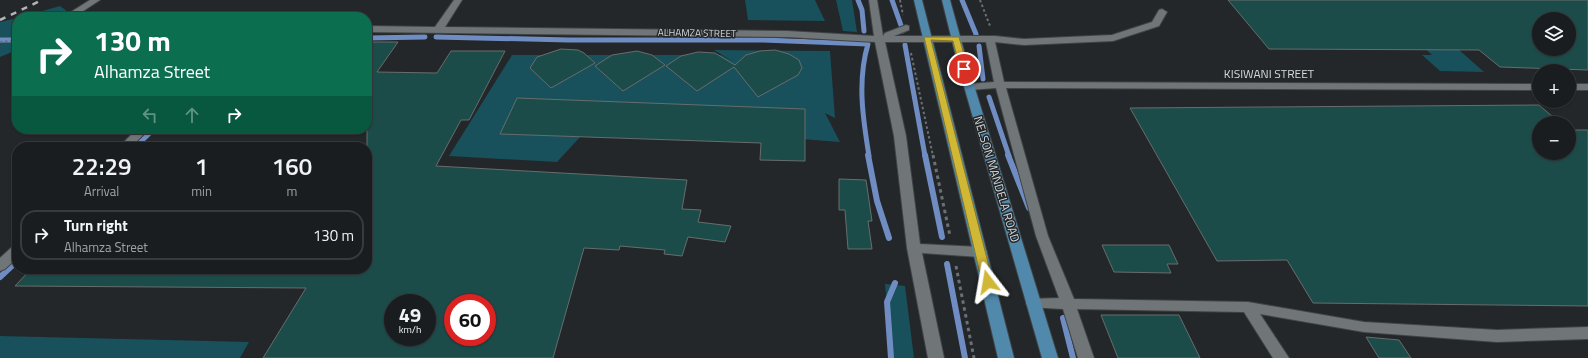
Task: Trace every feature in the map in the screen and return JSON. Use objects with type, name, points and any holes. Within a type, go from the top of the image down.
[{"type":"main road","points":[[918,0],[1006,358]]},
{"type":"main road","name":"NELSON MANDELA ROAD","points":[[946,0],[970,88],[1050,358]]},
{"type":"street","points":[[76,12],[96,0]]},
{"type":"street","points":[[438,30],[458,0]]},
{"type":"street","points":[[873,0],[879,39],[900,136],[914,248],[936,358]]},
{"type":"street","name":"ALHAMZA STREET","points":[[372,29],[787,34],[879,39],[907,33],[927,38],[1051,42],[1113,38],[1156,24],[1162,12]]},
{"type":"street","points":[[990,40],[1000,85],[1042,236],[1069,305],[1086,358]]},
{"type":"street","name":"KISIWANI STREET","points":[[970,88],[1000,85],[1532,87]]},
{"type":"street","points":[[1576,87],[1588,87]]},
{"type":"street","points":[[129,142],[138,134]]},
{"type":"street","points":[[914,248],[980,252]]},
{"type":"street","points":[[0,266],[12,255]]},
{"type":"street","points":[[1033,303],[1069,305],[1248,307],[1380,328],[1497,336],[1588,333]]},
{"type":"street","points":[[1248,307],[1281,358]]},
{"type":"path","points":[[900,0],[953,250],[974,358]]},
{"type":"path","points":[[0,42],[12,41]]},
{"type":"shaded area","points":[[745,0],[815,0],[825,21],[748,20]]},
{"type":"shaded area","points":[[836,0],[852,0],[857,32],[843,31]]},
{"type":"shaded area","points":[[1372,0],[1403,0],[1484,72],[1440,71],[1422,55],[1432,55]]},
{"type":"shaded area","points":[[60,6],[68,12],[39,12]]},
{"type":"shaded area","points":[[12,19],[12,52],[0,57],[0,22]]},
{"type":"shaded area","points":[[714,50],[830,51],[835,118],[825,113],[840,142],[593,123],[557,162],[449,156],[512,55],[721,55],[734,62]]},
{"type":"shaded area","points":[[885,284],[905,286],[914,358],[892,358]]},
{"type":"shaded area","points":[[0,336],[249,342],[240,358],[0,358]]},
{"type":"building","points":[[1228,0],[1588,0],[1588,70],[1576,70],[1576,64],[1532,64],[1532,68],[1500,67],[1479,50],[1269,49]]},
{"type":"building","points":[[372,42],[398,42],[377,72],[437,73],[451,51],[505,51],[469,120],[461,120],[436,166],[687,180],[682,209],[701,210],[698,222],[731,226],[725,242],[688,237],[682,256],[664,254],[665,250],[620,246],[619,250],[584,248],[553,358],[263,358],[306,288],[15,286],[26,274],[372,274],[372,142],[367,142],[367,134],[372,134]]},
{"type":"building","points":[[561,49],[578,50],[584,53],[595,63],[551,88],[530,68],[537,57]]},
{"type":"building","points":[[775,50],[789,54],[799,60],[802,68],[798,75],[758,97],[734,67],[697,91],[666,66],[681,56],[698,52],[715,53],[735,65],[746,55],[760,51]]},
{"type":"building","points":[[637,51],[652,55],[665,65],[623,91],[595,66],[612,55]]},
{"type":"building","points":[[517,98],[805,109],[805,161],[760,160],[761,143],[500,134]]},
{"type":"building","points":[[1532,105],[1532,108],[1542,108],[1552,116],[1532,116],[1532,160],[1576,160],[1576,130],[1588,130],[1588,306],[1313,303],[1287,260],[1217,261],[1130,108]]},
{"type":"building","points":[[839,179],[866,180],[872,221],[868,221],[872,249],[848,249],[845,210],[839,210]]},
{"type":"building","points":[[1102,245],[1169,245],[1178,264],[1167,264],[1171,273],[1114,272]]},
{"type":"building","points":[[1101,315],[1179,315],[1200,358],[1118,358]]},
{"type":"building","points":[[1366,337],[1399,340],[1411,358],[1379,358]]},
{"type":"waterway","points":[[858,0],[862,10],[864,31]]},
{"type":"waterway","points":[[892,0],[903,31]]},
{"type":"waterway","points":[[962,0],[976,34]]},
{"type":"waterway","points":[[372,38],[425,37]]},
{"type":"waterway","points":[[436,37],[569,40],[763,40],[868,44],[863,72],[862,100],[869,156]]},
{"type":"waterway","points":[[0,40],[12,40]]},
{"type":"waterway","points":[[905,45],[925,156]]},
{"type":"waterway","points":[[979,46],[983,79]]},
{"type":"waterway","points":[[989,97],[1009,156]]},
{"type":"waterway","points":[[140,142],[149,134]]},
{"type":"waterway","points":[[868,155],[877,201],[889,238]]},
{"type":"waterway","points":[[925,155],[942,237]]},
{"type":"waterway","points":[[1008,155],[1029,208]]},
{"type":"waterway","points":[[947,264],[965,358]]},
{"type":"waterway","points":[[0,277],[12,266]]},
{"type":"waterway","points":[[891,358],[887,302],[895,283]]},
{"type":"waterway","points":[[1063,318],[1073,358]]},
{"type":"railway","points":[[17,12],[42,0]]},
{"type":"railway","points":[[0,20],[12,14]]},
{"type":"route","points":[[964,69],[956,39],[927,38],[988,282]]}]
